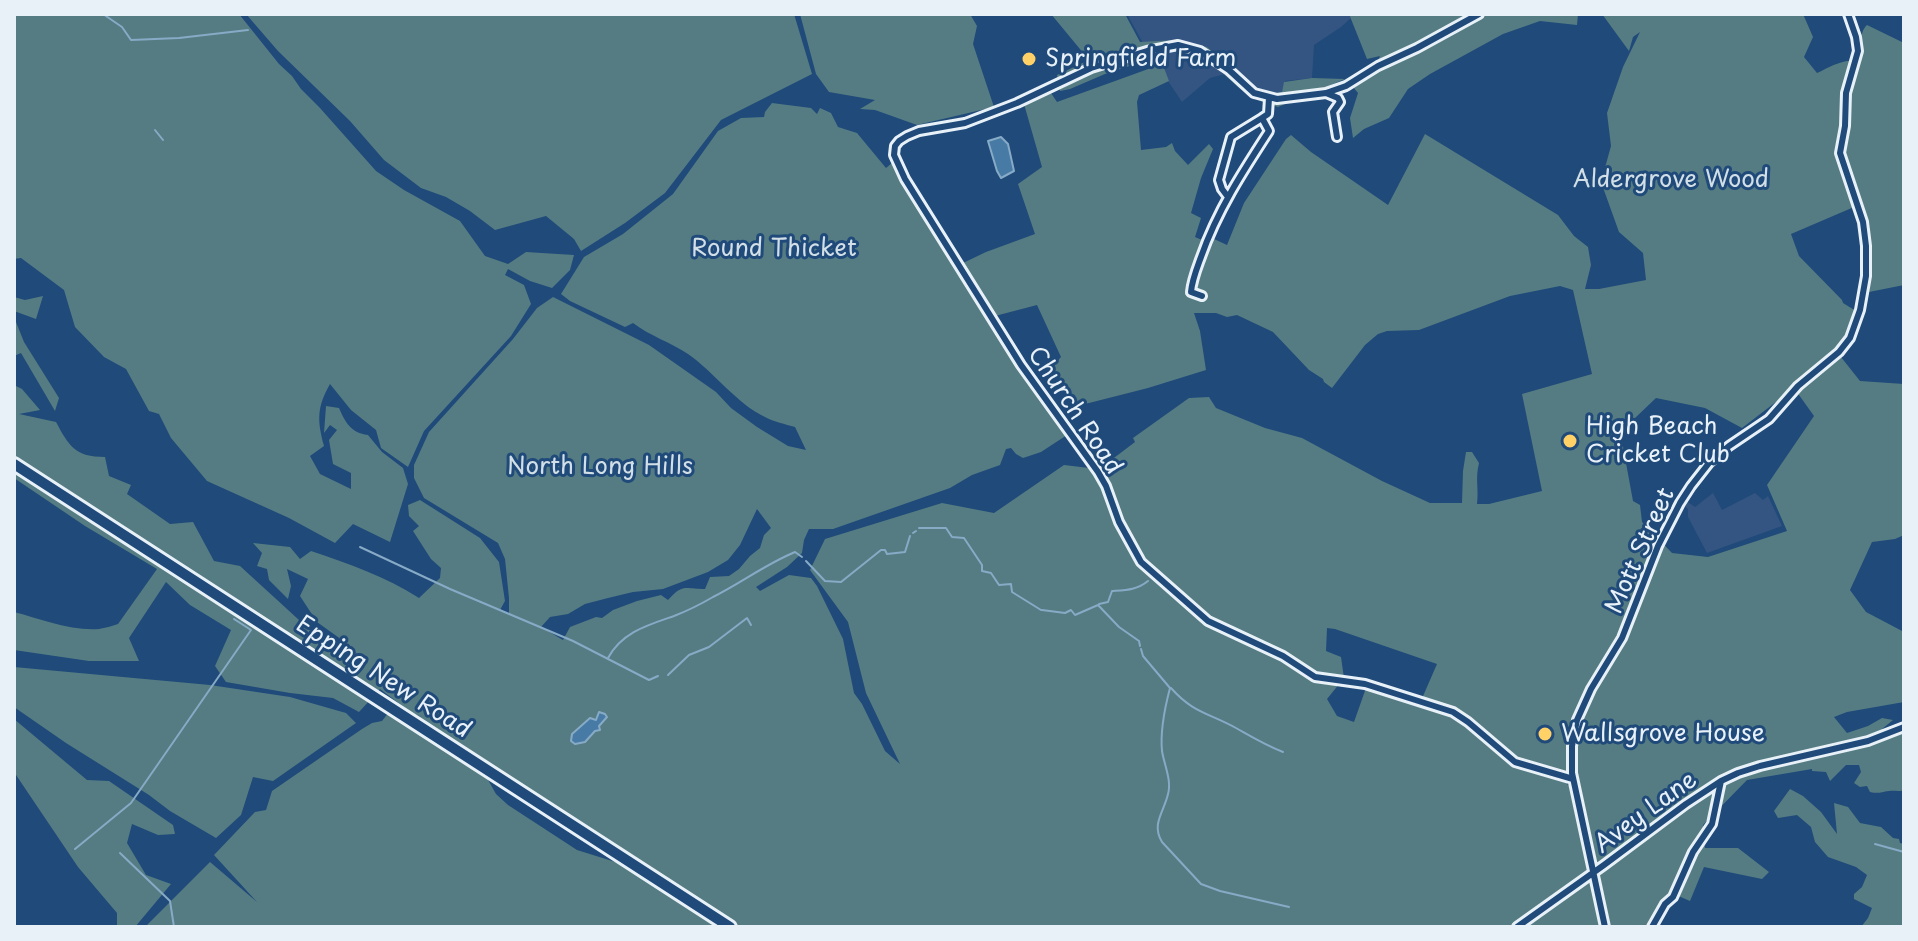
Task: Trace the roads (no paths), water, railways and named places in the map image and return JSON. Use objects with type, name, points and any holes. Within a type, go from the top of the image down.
[{"type":"main road","name":"Epping New Road","points":[[14,464],[730,927]]},
{"type":"street","points":[[1228,197],[1219,180],[1231,137],[1268,114],[1269,98],[1326,93],[1346,86],[1479,14]]},
{"type":"street","name":"Mott Street","points":[[1605,927],[1573,779],[1572,746],[1577,720],[1591,689],[1622,638],[1658,546],[1691,486],[1709,463],[1769,419],[1798,386],[1839,352],[1850,338],[1860,310],[1866,276],[1863,222],[1840,153],[1846,93],[1858,51],[1848,14]]},
{"type":"street","name":"Church Road","points":[[1269,98],[1254,93],[1229,70],[1200,51],[1178,45],[1091,68],[1017,103],[965,123],[919,131],[899,141],[895,146],[894,158],[1021,365],[1098,472],[1136,555],[1148,569],[1208,621],[1283,656],[1315,677],[1365,684],[1444,709],[1468,722],[1515,762],[1573,779]]},
{"type":"street","points":[[1326,93],[1340,102],[1333,112],[1337,137]]},
{"type":"street","points":[[1202,296],[1191,292],[1206,242],[1228,197],[1269,131],[1262,118]]},
{"type":"street","name":"Avey Lane","points":[[1517,927],[1721,781],[1760,766],[1868,741],[1904,727]]},
{"type":"street","points":[[1652,927],[1665,904],[1673,897],[1693,852],[1712,824],[1721,781]]},
{"type":"waterway","points":[[103,14],[122,27],[131,40],[248,30]]},
{"type":"waterway","points":[[155,130],[163,140]]},
{"type":"waterway","points":[[919,528],[946,528],[952,537],[964,538],[982,565],[982,571],[991,573],[999,585],[1011,584],[1012,592],[1041,610]]},
{"type":"waterway","points":[[806,561],[825,581],[841,582],[881,550],[887,554],[905,552],[910,536]]},
{"type":"waterway","points":[[360,547],[573,641],[649,680],[658,676]]},
{"type":"waterway","points":[[608,658],[621,642],[636,631],[694,607],[795,552],[802,557]]},
{"type":"waterway","points":[[1099,604],[1108,602],[1112,591],[1135,588],[1148,581]]},
{"type":"waterway","points":[[1042,610],[1065,613],[1071,610],[1075,615],[1098,605],[1119,627],[1139,641],[1140,646]]},
{"type":"waterway","points":[[668,675],[689,655],[709,647],[747,618],[751,625]]},
{"type":"waterway","points":[[75,849],[131,803],[251,630],[234,619]]},
{"type":"waterway","points":[[1141,649],[1143,656],[1170,688],[1162,735],[1169,784],[1158,824],[1162,842],[1201,884],[1289,907]]},
{"type":"waterway","points":[[1171,688],[1194,708],[1283,752]]},
{"type":"waterway","points":[[1875,844],[1904,852]]},
{"type":"waterway","points":[[120,853],[170,901],[174,927]]},
{"type":"place","name":"Springfield Farm","points":[[1029,59]]},
{"type":"place","name":"High Beach Cricket Club","points":[[1570,441]]},
{"type":"place","name":"Wallsgrove House","points":[[1545,734]]},
{"type":"park label","name":"Aldergrove Wood","points":[[1671,180]]},
{"type":"park label","name":"Round Thicket","points":[[774,249]]},
{"type":"park label","name":"North Long Hills","points":[[600,467]]}]
